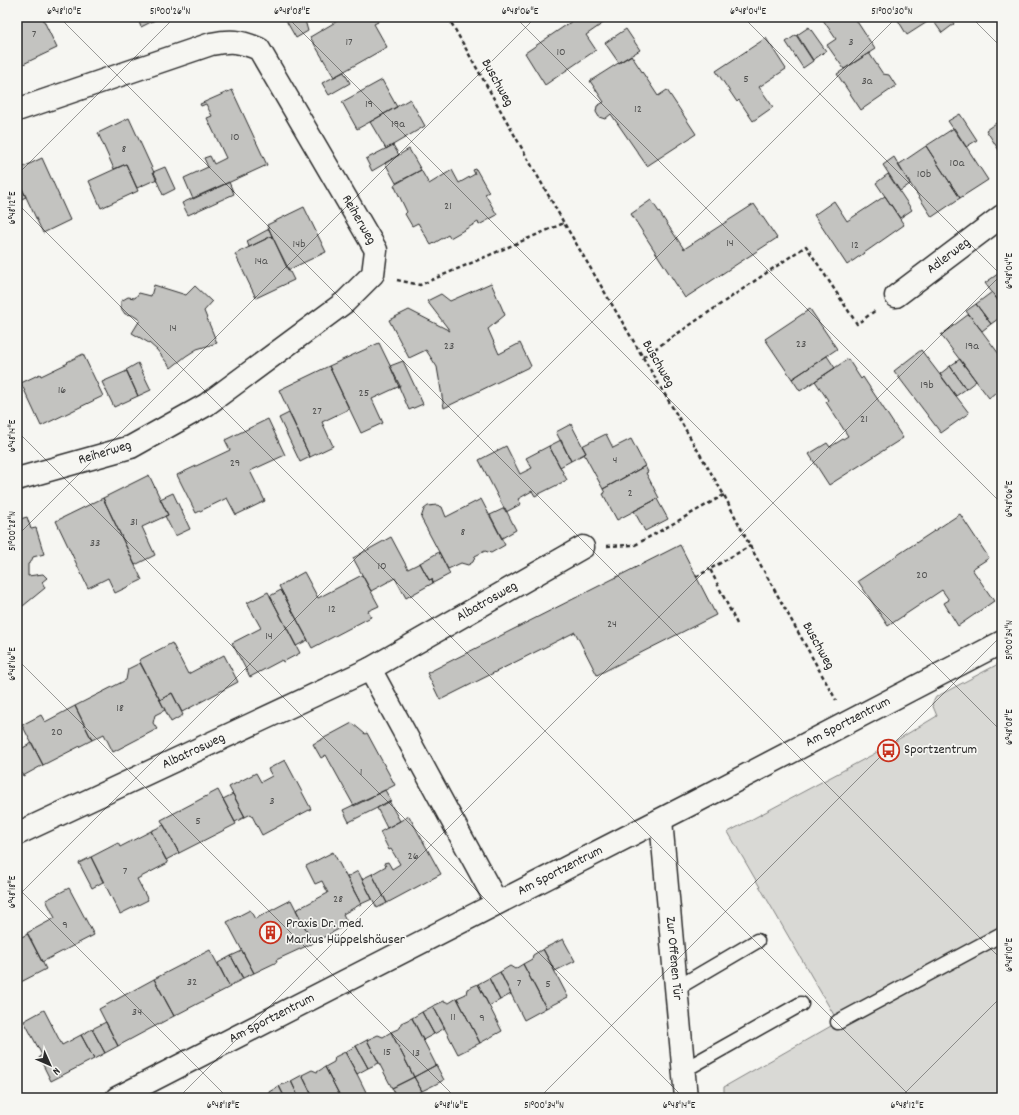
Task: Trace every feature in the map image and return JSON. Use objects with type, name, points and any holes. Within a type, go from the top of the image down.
[{"type":"street","name":"Reiherweg","points":[[17,110],[211,44],[228,41],[246,44],[259,49],[376,250],[373,274],[345,302],[206,405],[131,447],[17,479]]},
{"type":"street","name":"Adlerweg","points":[[896,296],[1002,216]]},
{"type":"street","name":"Albatrosweg","points":[[17,834],[370,669],[583,547]]},
{"type":"street","name":"Am Sportzentrum","points":[[117,1098],[661,820],[1002,642]]},
{"type":"street","points":[[370,669],[497,903]]},
{"type":"street","name":"Zur Offenen Tür","points":[[661,820],[686,1098]]},
{"type":"lane","points":[[838,1022],[1002,934]]},
{"type":"lane","points":[[677,988],[757,941]]},
{"type":"lane","points":[[684,1070],[801,1004]]},
{"type":"path","name":"Buschweg","points":[[448,17],[564,223],[724,495],[750,546],[849,723]]},
{"type":"path","points":[[373,274],[420,285],[564,223]]},
{"type":"path","points":[[643,357],[806,246],[857,324]]},
{"type":"path","points":[[583,547],[635,545],[724,495]]},
{"type":"path","points":[[696,577],[750,546]]},
{"type":"path","points":[[710,569],[737,624]]},
{"type":"shaded area","points":[[1002,662],[1002,1098],[724,1098],[724,1087],[838,1022],[728,832],[872,755],[937,716],[932,704],[936,697]]},
{"type":"building","points":[[23,17],[42,17],[57,48],[17,67],[17,20]]},
{"type":"building","points":[[137,17],[161,17],[141,27]]},
{"type":"building","points":[[284,17],[304,17],[308,31],[296,38]]},
{"type":"building","points":[[344,17],[376,17],[378,22],[374,24],[387,47],[334,77],[310,37]]},
{"type":"building","points":[[578,17],[612,17],[586,35],[596,50],[545,85],[525,53]]},
{"type":"building","points":[[821,17],[854,17],[875,49],[844,69],[827,45],[836,39]]},
{"type":"building","points":[[896,17],[950,17],[954,24],[942,33],[932,19],[907,35]]},
{"type":"building","points":[[809,27],[826,51],[813,60],[797,35]]},
{"type":"building","points":[[626,29],[640,50],[619,63],[605,43]]},
{"type":"building","points":[[796,35],[813,61],[803,68],[786,42]]},
{"type":"building","points":[[766,38],[786,69],[759,87],[773,107],[753,121],[739,100],[737,102],[716,71]]},
{"type":"building","points":[[869,53],[883,74],[889,75],[896,86],[861,110],[837,74]]},
{"type":"building","points":[[631,55],[658,96],[667,90],[696,134],[647,166],[611,114],[605,119],[599,117],[596,112],[597,106],[604,102],[590,81]]},
{"type":"building","points":[[344,72],[350,83],[329,95],[322,83]]},
{"type":"building","points":[[382,80],[397,107],[357,129],[342,102]]},
{"type":"building","points":[[232,90],[267,165],[193,199],[184,178],[208,167],[204,158],[210,156],[214,164],[226,158],[207,118],[212,116],[206,104],[201,106],[200,104]]},
{"type":"building","points":[[410,99],[425,126],[386,149],[370,122]]},
{"type":"building","points":[[960,114],[977,140],[966,147],[948,121]]},
{"type":"building","points":[[129,118],[157,179],[137,188],[126,164],[114,169],[98,133]]},
{"type":"building","points":[[1002,119],[1002,155],[986,130]]},
{"type":"building","points":[[954,128],[988,180],[960,198],[926,146]]},
{"type":"building","points":[[393,145],[399,155],[372,171],[366,159]]},
{"type":"building","points":[[926,146],[960,198],[932,217],[898,165]]},
{"type":"building","points":[[409,149],[421,170],[396,183],[385,163]]},
{"type":"building","points":[[894,157],[910,184],[900,191],[883,165]]},
{"type":"building","points":[[42,158],[70,220],[43,233],[17,178],[17,170]]},
{"type":"building","points":[[126,164],[138,191],[101,208],[89,181]]},
{"type":"building","points":[[165,167],[175,189],[163,195],[153,172]]},
{"type":"building","points":[[476,169],[489,192],[485,194],[497,215],[479,225],[478,222],[450,238],[448,235],[431,245],[418,223],[412,226],[405,214],[407,212],[394,185],[421,170],[429,184],[452,170],[459,183],[475,174],[473,170]]},
{"type":"building","points":[[888,174],[912,210],[900,218],[876,183]]},
{"type":"building","points":[[17,178],[26,197],[17,201]]},
{"type":"building","points":[[229,182],[234,194],[188,215],[182,203]]},
{"type":"building","points":[[885,196],[904,225],[847,265],[814,215],[834,201],[847,221]]},
{"type":"building","points":[[651,200],[684,249],[754,204],[777,238],[685,298],[631,214]]},
{"type":"building","points":[[304,207],[326,252],[288,270],[267,225]]},
{"type":"building","points":[[269,229],[272,236],[249,247],[247,241]]},
{"type":"building","points":[[272,236],[294,280],[256,298],[235,254]]},
{"type":"building","points":[[1002,271],[1002,306],[985,283]]},
{"type":"building","points":[[491,283],[505,315],[488,329],[499,354],[520,343],[531,366],[444,408],[437,367],[426,350],[409,358],[389,320],[409,310],[450,331],[427,301],[441,294],[450,301]]},
{"type":"building","points":[[154,285],[186,295],[195,286],[212,302],[204,311],[217,343],[197,349],[171,368],[157,350],[149,343],[132,333],[140,320],[132,315],[125,314],[121,308],[121,301],[128,297],[135,298],[139,293],[151,296]]},
{"type":"building","points":[[992,292],[1002,306],[1002,316],[991,324],[976,304]]},
{"type":"building","points":[[976,304],[991,324],[982,331],[966,311]]},
{"type":"building","points":[[810,309],[837,349],[792,379],[765,339]]},
{"type":"building","points":[[969,314],[1002,358],[1002,387],[989,398],[941,335]]},
{"type":"building","points":[[379,343],[400,386],[372,399],[383,423],[361,433],[329,366]]},
{"type":"building","points":[[921,350],[969,413],[941,433],[894,371]]},
{"type":"building","points":[[83,354],[103,396],[41,426],[21,383],[40,374],[41,376]]},
{"type":"building","points":[[827,356],[835,368],[800,391],[792,379]]},
{"type":"building","points":[[848,359],[861,379],[863,377],[903,438],[829,485],[809,454],[827,443],[830,447],[848,436],[826,402],[828,400],[815,381]]},
{"type":"building","points":[[960,359],[976,381],[966,389],[950,366]]},
{"type":"building","points":[[403,361],[423,404],[409,410],[390,366]]},
{"type":"building","points":[[138,363],[151,390],[138,396],[126,370]]},
{"type":"building","points":[[329,366],[349,409],[322,422],[333,446],[310,457],[279,390]]},
{"type":"building","points":[[950,366],[966,389],[956,396],[940,374]]},
{"type":"building","points":[[127,371],[138,396],[114,407],[102,382]]},
{"type":"building","points":[[289,413],[310,457],[300,462],[279,418]]},
{"type":"building","points":[[268,419],[285,455],[250,471],[265,501],[236,515],[227,498],[196,513],[177,475],[230,450],[225,440]]},
{"type":"building","points":[[571,424],[586,453],[571,461],[556,432]]},
{"type":"building","points":[[606,434],[613,448],[631,439],[645,466],[603,489],[584,454],[586,453],[582,446]]},
{"type":"building","points":[[561,440],[571,461],[560,467],[549,446]]},
{"type":"building","points":[[506,446],[520,474],[532,468],[526,458],[549,446],[567,480],[535,496],[532,491],[518,499],[521,504],[506,512],[479,460]]},
{"type":"building","points":[[645,466],[648,472],[646,473],[659,498],[617,520],[603,494],[605,493],[603,489]]},
{"type":"building","points":[[149,475],[168,515],[142,527],[155,555],[135,565],[103,498]]},
{"type":"building","points":[[173,493],[190,529],[175,536],[165,516],[168,515],[160,499]]},
{"type":"building","points":[[103,498],[142,580],[115,593],[108,578],[88,588],[56,521]]},
{"type":"building","points":[[481,499],[505,545],[491,553],[485,551],[475,556],[473,562],[468,565],[461,563],[448,569],[421,518],[424,509],[428,506],[437,505],[442,507],[446,517]]},
{"type":"building","points":[[657,499],[668,519],[645,531],[634,511]]},
{"type":"building","points":[[505,508],[516,530],[502,538],[490,515]]},
{"type":"building","points":[[960,514],[989,558],[972,569],[994,601],[958,626],[944,603],[949,600],[942,590],[888,626],[858,581]]},
{"type":"building","points":[[27,517],[31,529],[36,528],[44,554],[33,557],[31,562],[28,564],[28,576],[43,574],[47,578],[42,582],[45,588],[23,606],[17,597],[17,520]]},
{"type":"building","points":[[391,537],[408,569],[420,563],[429,580],[432,579],[433,583],[406,598],[395,578],[371,591],[353,558]]},
{"type":"building","points":[[680,545],[716,615],[597,675],[575,632],[440,700],[427,673]]},
{"type":"building","points":[[439,552],[450,574],[433,583],[432,579],[429,580],[420,563]]},
{"type":"building","points":[[304,572],[318,598],[362,575],[379,606],[368,611],[371,617],[312,648],[279,586]]},
{"type":"building","points":[[281,590],[308,640],[296,646],[270,596]]},
{"type":"building","points":[[268,592],[300,653],[283,662],[282,660],[250,677],[232,643],[261,628],[247,603]]},
{"type":"building","points":[[172,643],[188,674],[224,655],[238,682],[182,712],[172,693],[160,700],[139,660]]},
{"type":"building","points":[[140,663],[165,710],[155,715],[153,723],[157,729],[113,752],[104,734],[92,740],[75,706],[126,680],[128,669]]},
{"type":"building","points":[[172,693],[183,715],[171,722],[160,700]]},
{"type":"building","points":[[75,706],[92,740],[43,765],[22,725],[41,715],[45,722]]},
{"type":"building","points":[[352,723],[365,734],[367,733],[395,785],[354,806],[326,755],[321,758],[313,744]]},
{"type":"building","points":[[32,743],[43,765],[23,776],[17,765],[17,751]]},
{"type":"building","points":[[285,760],[311,809],[262,835],[251,814],[245,817],[229,787],[256,773],[261,782],[272,776],[268,769]]},
{"type":"building","points":[[218,790],[236,824],[179,853],[161,820]]},
{"type":"building","points":[[385,790],[391,801],[349,822],[343,810]]},
{"type":"building","points":[[233,794],[245,817],[235,822],[223,799]]},
{"type":"building","points":[[389,801],[400,821],[387,828],[377,808]]},
{"type":"building","points":[[409,816],[441,874],[387,903],[372,874],[386,866],[384,863],[388,862],[392,869],[400,864],[391,849],[389,850],[380,832]]},
{"type":"building","points":[[164,825],[179,853],[166,860],[151,831]]},
{"type":"building","points":[[151,831],[168,863],[137,879],[148,900],[120,914],[91,857],[118,843],[120,847]]},
{"type":"building","points":[[333,852],[361,904],[343,914],[348,924],[313,943],[296,910],[328,893],[322,881],[315,884],[306,866]]},
{"type":"building","points":[[91,857],[103,882],[92,888],[79,863]]},
{"type":"building","points":[[358,871],[372,899],[361,904],[347,877]]},
{"type":"building","points":[[372,874],[387,903],[377,908],[362,879]]},
{"type":"building","points":[[69,888],[94,935],[42,962],[27,933],[55,918],[46,900]]},
{"type":"building","name":"Praxis Dr. med. Markus Hüppelshäuser","points":[[291,900],[313,943],[276,960],[277,962],[254,973],[227,922],[250,910],[255,919]]},
{"type":"building","points":[[28,934],[46,969],[17,984],[17,939]]},
{"type":"building","points":[[563,939],[575,961],[555,971],[543,949]]},
{"type":"building","points":[[543,949],[568,997],[546,1008],[523,964],[532,959],[533,955]]},
{"type":"building","points":[[210,950],[230,987],[174,1016],[154,979]]},
{"type":"building","points":[[242,951],[254,973],[243,978],[231,956]]},
{"type":"building","points":[[231,956],[243,979],[229,986],[218,963]]},
{"type":"building","points":[[523,964],[546,1008],[524,1020],[500,972],[510,966],[515,969]]},
{"type":"building","points":[[500,972],[511,994],[500,1000],[489,978]]},
{"type":"building","points":[[489,978],[500,1000],[489,1006],[478,984]]},
{"type":"building","points":[[154,979],[174,1016],[118,1046],[99,1009]]},
{"type":"building","points":[[478,984],[502,1031],[480,1043],[457,998],[466,994],[467,989]]},
{"type":"building","points":[[457,998],[480,1043],[458,1054],[433,1006],[444,1001],[449,1003]]},
{"type":"building","points":[[433,1006],[445,1028],[434,1034],[422,1012]]},
{"type":"building","points":[[44,1010],[62,1045],[81,1035],[94,1059],[51,1081],[39,1057],[42,1055],[24,1021]]},
{"type":"building","points":[[422,1012],[434,1034],[423,1040],[412,1018]]},
{"type":"building","points":[[412,1018],[436,1065],[414,1077],[391,1032],[400,1028],[401,1023]]},
{"type":"building","points":[[106,1022],[118,1046],[105,1053],[92,1029]]},
{"type":"building","points":[[92,1029],[105,1053],[94,1059],[81,1035]]},
{"type":"building","points":[[391,1032],[414,1077],[392,1088],[367,1040],[378,1035],[383,1037]]},
{"type":"building","points":[[367,1040],[379,1063],[368,1068],[356,1046]]},
{"type":"building","points":[[356,1046],[368,1068],[357,1074],[345,1052]]},
{"type":"building","points":[[345,1052],[369,1098],[341,1098],[325,1067],[334,1062],[335,1057]]},
{"type":"building","points":[[436,1065],[444,1080],[422,1091],[414,1077]]},
{"type":"building","points":[[325,1067],[341,1098],[313,1098],[302,1075],[312,1070],[317,1072]]},
{"type":"building","points":[[302,1075],[313,1097],[311,1098],[299,1098],[291,1081]]},
{"type":"building","points":[[414,1077],[422,1091],[409,1098],[397,1098],[392,1088]]},
{"type":"building","points":[[291,1081],[299,1098],[285,1098],[279,1086]]},
{"type":"building","points":[[279,1086],[285,1098],[266,1098],[268,1097],[269,1092]]},
{"type":"place","name":"Sportzentrum","points":[[889,750]]},
{"type":"place","name":"Praxis Dr. med. Markus Hüppelshäuser","points":[[270,932]]}]
